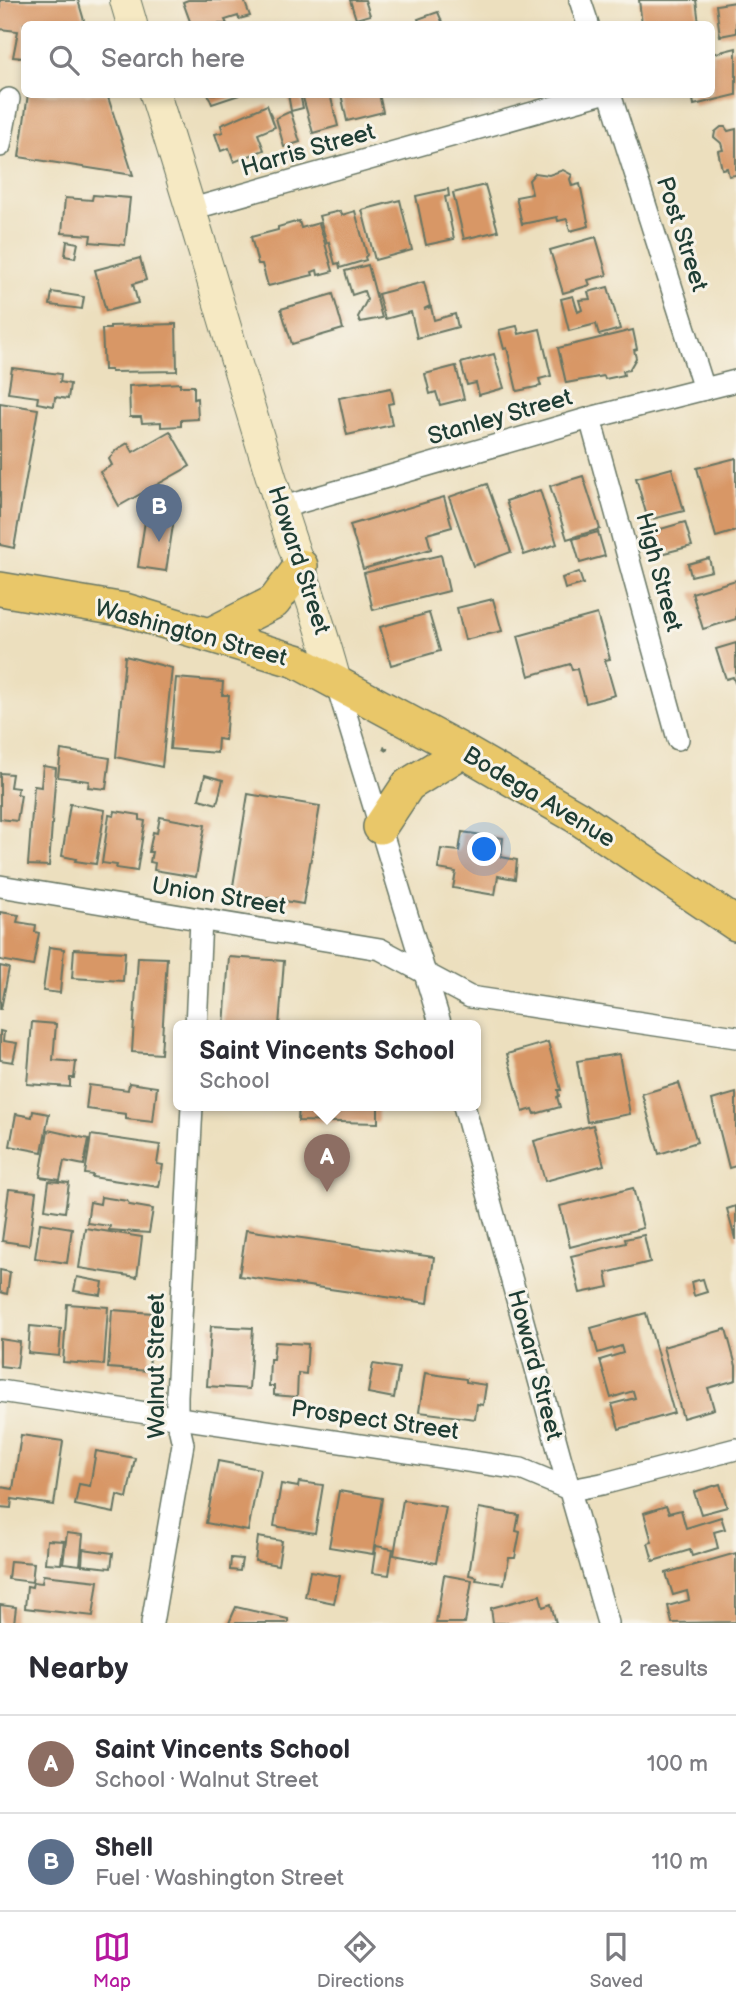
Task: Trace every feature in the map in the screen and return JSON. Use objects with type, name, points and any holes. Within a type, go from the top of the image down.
[{"type":"main road","points":[[209,635],[274,602],[301,566]]},
{"type":"main road","name":"Washington Street","points":[[0,589],[125,610],[296,661],[336,682]]},
{"type":"main road","name":"Bodega Avenue","points":[[336,682],[578,817],[736,924]]},
{"type":"main road","points":[[380,827],[408,785],[463,751]]},
{"type":"street","points":[[124,0],[131,21]]},
{"type":"street","points":[[580,0],[587,21]]},
{"type":"street","name":"Howard Street","points":[[156,98],[281,508],[324,634],[336,682],[439,1020]]},
{"type":"street","name":"Harris Street","points":[[192,209],[586,98]]},
{"type":"street","name":"Post Street","points":[[611,98],[704,389]]},
{"type":"street","points":[[0,146],[9,99]]},
{"type":"street","name":"Stanley Street","points":[[281,508],[590,418],[736,381]]},
{"type":"street","name":"High Street","points":[[590,418],[678,739]]},
{"type":"street","name":"Union Street","points":[[0,886],[380,949],[426,972]]},
{"type":"street","points":[[196,1020],[201,920]]},
{"type":"street","points":[[426,972],[470,997],[736,1037]]},
{"type":"street","name":"Walnut Street","points":[[152,1623],[183,1444],[177,1418],[192,1111]]},
{"type":"street","name":"Howard Street","points":[[465,1111],[608,1623]]},
{"type":"street","name":"Prospect Street","points":[[0,1391],[521,1469],[571,1490]]},
{"type":"street","points":[[571,1490],[736,1449]]},
{"type":"path","points":[[383,748],[391,751]]},
{"type":"building","points":[[0,0],[78,0],[84,21],[21,21],[21,58],[13,57],[18,31],[0,29]]},
{"type":"building","points":[[244,0],[250,16],[239,19],[238,16],[226,21],[190,21],[183,2]]},
{"type":"building","points":[[350,0],[365,0],[370,15],[356,19]]},
{"type":"building","points":[[639,0],[696,0],[699,21],[642,21]]},
{"type":"building","points":[[736,2],[736,33],[720,36],[716,5]]},
{"type":"building","points":[[438,12],[442,21],[419,21],[418,19]]},
{"type":"building","points":[[736,48],[736,95],[694,105],[693,98],[715,98],[715,53]]},
{"type":"building","points":[[27,98],[108,98],[133,175],[19,157]]},
{"type":"building","points":[[210,98],[230,98],[212,104]]},
{"type":"building","points":[[289,98],[301,98],[303,108],[291,111]]},
{"type":"building","points":[[303,98],[331,98],[338,126],[313,133]]},
{"type":"building","points":[[342,98],[380,98],[383,112],[347,121]]},
{"type":"building","points":[[267,105],[275,127],[258,134],[264,150],[234,162],[229,148],[221,151],[215,134],[223,132],[221,125]]},
{"type":"building","points":[[289,112],[300,142],[284,147],[276,118]]},
{"type":"building","points":[[721,127],[728,131],[736,129],[736,175],[729,176],[727,168],[722,169],[718,151],[723,150],[721,143],[714,137]]},
{"type":"building","points":[[563,170],[572,175],[572,186],[580,184],[589,226],[570,231],[567,219],[558,221],[557,217],[522,224],[516,197],[532,194],[529,180],[535,173],[549,175]]},
{"type":"building","points":[[485,185],[498,231],[464,239],[453,193]]},
{"type":"building","points":[[448,189],[449,196],[445,197],[454,239],[426,245],[416,196]]},
{"type":"building","points":[[93,195],[130,198],[125,245],[90,242],[91,235],[62,233],[65,198],[92,200]]},
{"type":"building","points":[[400,200],[412,250],[375,260],[362,210]]},
{"type":"building","points":[[340,211],[342,215],[355,211],[367,255],[366,260],[340,268],[339,263],[335,264],[319,216]]},
{"type":"building","points":[[299,221],[301,228],[319,223],[333,271],[318,275],[317,270],[312,272],[313,275],[268,286],[262,264],[258,264],[251,237]]},
{"type":"building","points":[[596,237],[607,275],[588,280],[590,285],[563,293],[550,250]]},
{"type":"building","points":[[67,241],[78,243],[75,258],[65,256]]},
{"type":"building","points":[[140,258],[146,280],[133,284],[138,303],[106,311],[95,270]]},
{"type":"building","points":[[368,265],[382,318],[360,322],[358,317],[367,300],[364,291],[352,295],[345,271]]},
{"type":"building","points":[[424,282],[430,306],[424,309],[431,307],[434,320],[455,314],[458,327],[417,338],[411,312],[385,319],[378,294]]},
{"type":"building","points":[[608,287],[620,329],[599,335],[596,324],[569,331],[561,299],[573,296],[578,312],[582,310],[579,300],[590,299],[588,292]]},
{"type":"building","points":[[52,292],[84,297],[82,309],[50,305]]},
{"type":"building","points":[[333,294],[343,329],[292,344],[281,309]]},
{"type":"building","points":[[176,324],[177,371],[104,370],[102,329],[110,329],[110,326]]},
{"type":"building","points":[[517,326],[519,334],[540,329],[551,376],[539,379],[541,386],[517,391],[507,348],[504,349],[499,330]]},
{"type":"building","points":[[633,330],[636,358],[629,370],[623,371],[624,375],[566,383],[558,348]]},
{"type":"building","points":[[494,354],[504,388],[479,395],[476,383],[467,385],[461,363]]},
{"type":"building","points":[[456,366],[464,399],[440,405],[436,392],[430,394],[425,374]]},
{"type":"building","points":[[12,368],[61,374],[60,382],[70,384],[68,399],[55,397],[54,406],[37,403],[38,397],[8,393]]},
{"type":"building","points":[[180,383],[180,386],[194,386],[198,419],[181,420],[181,426],[161,427],[161,422],[142,423],[141,417],[130,417],[129,386]]},
{"type":"building","points":[[391,388],[394,403],[388,404],[392,425],[347,435],[339,398]]},
{"type":"building","points":[[0,403],[38,409],[14,548],[0,545]]},
{"type":"building","points":[[170,431],[190,466],[119,506],[100,472],[112,465],[109,459],[116,450],[128,443],[133,452]]},
{"type":"building","points":[[736,458],[736,531],[716,537],[697,468]]},
{"type":"building","points":[[672,468],[684,511],[648,520],[636,478]]},
{"type":"building","points":[[583,476],[600,529],[567,539],[550,486]]},
{"type":"building","points":[[487,484],[511,552],[473,566],[449,497]]},
{"type":"building","points":[[540,490],[557,544],[524,555],[506,501]]},
{"type":"building","points":[[444,497],[452,527],[427,534],[431,549],[363,569],[350,525]]},
{"type":"building","points":[[147,508],[175,512],[166,571],[138,567]]},
{"type":"building","points":[[685,522],[692,546],[660,554],[654,531]]},
{"type":"building","points":[[598,532],[605,556],[580,563],[573,539]]},
{"type":"building","points":[[441,555],[449,591],[373,610],[364,573]]},
{"type":"building","points":[[709,558],[712,571],[691,576],[688,564]]},
{"type":"building","points":[[579,572],[583,584],[565,589],[562,578]]},
{"type":"building","points":[[736,580],[736,619],[703,629],[692,593]]},
{"type":"building","points":[[493,599],[502,631],[465,640],[457,608]]},
{"type":"building","points":[[429,613],[440,651],[391,665],[380,627]]},
{"type":"building","points":[[597,614],[610,659],[605,660],[615,695],[586,703],[577,669],[572,670],[570,664],[529,676],[518,636]]},
{"type":"building","points":[[736,643],[735,683],[733,677],[726,679],[716,649]]},
{"type":"building","points":[[125,656],[172,668],[162,767],[116,757]]},
{"type":"building","points":[[176,678],[223,682],[222,695],[229,695],[225,740],[218,739],[217,753],[170,749]]},
{"type":"building","points":[[61,750],[110,758],[106,789],[88,787],[89,781],[58,777]]},
{"type":"building","points":[[43,766],[56,768],[49,866],[28,865],[34,786],[41,787]]},
{"type":"building","points":[[0,773],[12,774],[10,787],[18,788],[17,794],[21,795],[17,821],[0,819]]},
{"type":"building","points":[[205,775],[223,780],[217,804],[199,799]]},
{"type":"building","points":[[248,794],[320,806],[303,904],[232,892]]},
{"type":"building","points":[[70,804],[105,810],[96,864],[62,856]]},
{"type":"building","points":[[115,811],[140,815],[140,820],[145,821],[137,871],[102,863],[109,815],[114,816]]},
{"type":"building","points":[[160,817],[205,825],[196,877],[154,870],[155,863],[150,862],[152,852],[149,852],[153,832],[157,833]]},
{"type":"building","points":[[462,832],[503,838],[501,857],[517,860],[515,879],[498,876],[495,895],[453,888],[456,872],[438,869],[441,849],[459,851]]},
{"type":"building","points":[[0,912],[19,915],[17,922],[36,925],[35,932],[39,933],[33,966],[0,960]]},
{"type":"building","points":[[49,947],[64,949],[60,993],[43,991]]},
{"type":"building","points":[[74,949],[125,952],[123,981],[72,978]]},
{"type":"building","points":[[138,957],[167,958],[161,1054],[132,1052]]},
{"type":"building","points":[[229,957],[284,961],[279,1020],[224,1020]]},
{"type":"building","points":[[0,966],[9,968],[1,1009],[0,1009]]},
{"type":"building","points":[[32,1022],[56,1024],[53,1060],[76,1062],[74,1078],[70,1078],[70,1087],[27,1084]]},
{"type":"building","points":[[0,1031],[4,1032],[3,1041],[17,1043],[13,1062],[0,1060]]},
{"type":"building","points":[[548,1042],[561,1090],[558,1090],[557,1097],[560,1107],[535,1114],[533,1109],[523,1112],[507,1054]]},
{"type":"building","points":[[619,1054],[630,1114],[587,1122],[577,1061]]},
{"type":"building","points":[[129,1083],[157,1087],[153,1122],[126,1119],[126,1114],[86,1109],[89,1085],[128,1090]]},
{"type":"building","points":[[679,1083],[697,1142],[659,1154],[642,1094]]},
{"type":"building","points":[[736,1093],[736,1166],[729,1168],[712,1100]]},
{"type":"building","points":[[33,1111],[49,1114],[42,1152],[10,1146],[16,1114],[32,1117]]},
{"type":"building","points":[[299,1111],[378,1111],[378,1123],[298,1121]]},
{"type":"building","points":[[593,1125],[604,1165],[545,1181],[534,1141]]},
{"type":"building","points":[[48,1130],[89,1139],[84,1165],[64,1161],[60,1180],[40,1177]]},
{"type":"building","points":[[91,1135],[160,1145],[157,1164],[163,1165],[159,1187],[85,1174]]},
{"type":"building","points":[[49,1181],[69,1183],[65,1212],[45,1209]]},
{"type":"building","points":[[633,1188],[643,1228],[570,1247],[560,1206]]},
{"type":"building","points":[[9,1189],[36,1192],[29,1245],[2,1241]]},
{"type":"building","points":[[101,1197],[153,1209],[149,1233],[109,1230],[110,1226],[87,1223],[90,1202],[100,1204]]},
{"type":"building","points":[[736,1206],[736,1239],[735,1239],[727,1209]]},
{"type":"building","points":[[40,1223],[72,1228],[67,1263],[35,1258]]},
{"type":"building","points":[[85,1228],[142,1237],[137,1277],[79,1268]]},
{"type":"building","points":[[246,1230],[434,1257],[428,1303],[239,1276]]},
{"type":"building","points":[[644,1235],[650,1262],[606,1273],[609,1287],[580,1293],[571,1256],[626,1243],[625,1239]]},
{"type":"building","points":[[0,1270],[10,1272],[7,1294],[0,1292]]},
{"type":"building","points":[[77,1277],[103,1282],[101,1295],[74,1291]]},
{"type":"building","points":[[703,1279],[707,1292],[694,1296],[691,1282]]},
{"type":"building","points":[[67,1304],[108,1307],[104,1365],[63,1362]]},
{"type":"building","points":[[112,1310],[153,1313],[149,1371],[108,1368]]},
{"type":"building","points":[[646,1313],[674,1413],[619,1429],[612,1404],[635,1398],[633,1391],[611,1398],[600,1360],[623,1353],[621,1346],[598,1353],[591,1328]]},
{"type":"building","points":[[30,1326],[61,1329],[59,1356],[28,1353]]},
{"type":"building","points":[[211,1326],[253,1328],[249,1389],[207,1386]]},
{"type":"building","points":[[726,1329],[736,1366],[736,1380],[708,1388],[714,1409],[683,1418],[663,1347]]},
{"type":"building","points":[[0,1339],[20,1342],[17,1368],[0,1366]]},
{"type":"building","points":[[275,1342],[308,1344],[306,1374],[298,1373],[297,1397],[274,1395],[274,1386],[269,1386],[270,1359],[273,1359]]},
{"type":"building","points":[[373,1364],[399,1368],[394,1398],[368,1393]]},
{"type":"building","points":[[425,1373],[486,1385],[483,1405],[477,1404],[475,1419],[419,1412]]},
{"type":"building","points":[[21,1435],[63,1441],[54,1505],[12,1499],[11,1508],[0,1507],[0,1487],[13,1489]]},
{"type":"building","points":[[96,1451],[135,1458],[127,1498],[117,1495],[114,1513],[75,1505],[79,1484],[90,1486]]},
{"type":"building","points":[[218,1461],[260,1469],[248,1531],[206,1523]]},
{"type":"building","points":[[299,1482],[323,1485],[315,1533],[274,1526],[281,1484],[298,1487]]},
{"type":"building","points":[[720,1484],[727,1507],[701,1514],[694,1492]]},
{"type":"building","points":[[339,1491],[382,1498],[373,1554],[329,1547]]},
{"type":"building","points":[[403,1500],[446,1507],[436,1563],[394,1555]]},
{"type":"building","points":[[666,1506],[669,1513],[681,1510],[686,1528],[721,1517],[725,1529],[714,1532],[718,1548],[692,1556],[690,1550],[653,1561],[648,1543],[652,1542],[644,1513]]},
{"type":"building","points":[[479,1508],[519,1515],[516,1531],[520,1532],[515,1558],[509,1558],[504,1584],[476,1580],[477,1577],[469,1575]]},
{"type":"building","points":[[67,1533],[83,1535],[80,1565],[63,1563]]},
{"type":"building","points":[[258,1537],[282,1541],[278,1565],[255,1561]]},
{"type":"building","points":[[47,1540],[64,1541],[61,1564],[45,1563]]},
{"type":"building","points":[[376,1546],[393,1549],[389,1575],[372,1573]]},
{"type":"building","points":[[83,1549],[113,1553],[111,1568],[82,1565]]},
{"type":"building","points":[[736,1553],[736,1622],[672,1623],[668,1606],[689,1600],[687,1591],[673,1595],[666,1573]]},
{"type":"building","points":[[231,1558],[242,1559],[240,1571],[230,1570]]},
{"type":"building","points":[[10,1561],[34,1563],[32,1582],[8,1579]]},
{"type":"building","points":[[310,1571],[340,1576],[334,1603],[305,1597]]},
{"type":"building","points":[[43,1575],[98,1581],[93,1616],[25,1608],[27,1586],[32,1587],[33,1582],[42,1583]]},
{"type":"building","points":[[444,1575],[472,1580],[465,1623],[436,1623]]},
{"type":"building","points":[[540,1595],[543,1607],[551,1604],[556,1623],[493,1623],[491,1608]]},
{"type":"building","points":[[0,1605],[16,1607],[14,1623],[0,1623]]},
{"type":"building","points":[[236,1607],[288,1619],[288,1623],[229,1623]]},
{"type":"place","name":"Shell","points":[[159,542]]},
{"type":"place","name":"Saint Vincents School","points":[[327,1192]]}]
